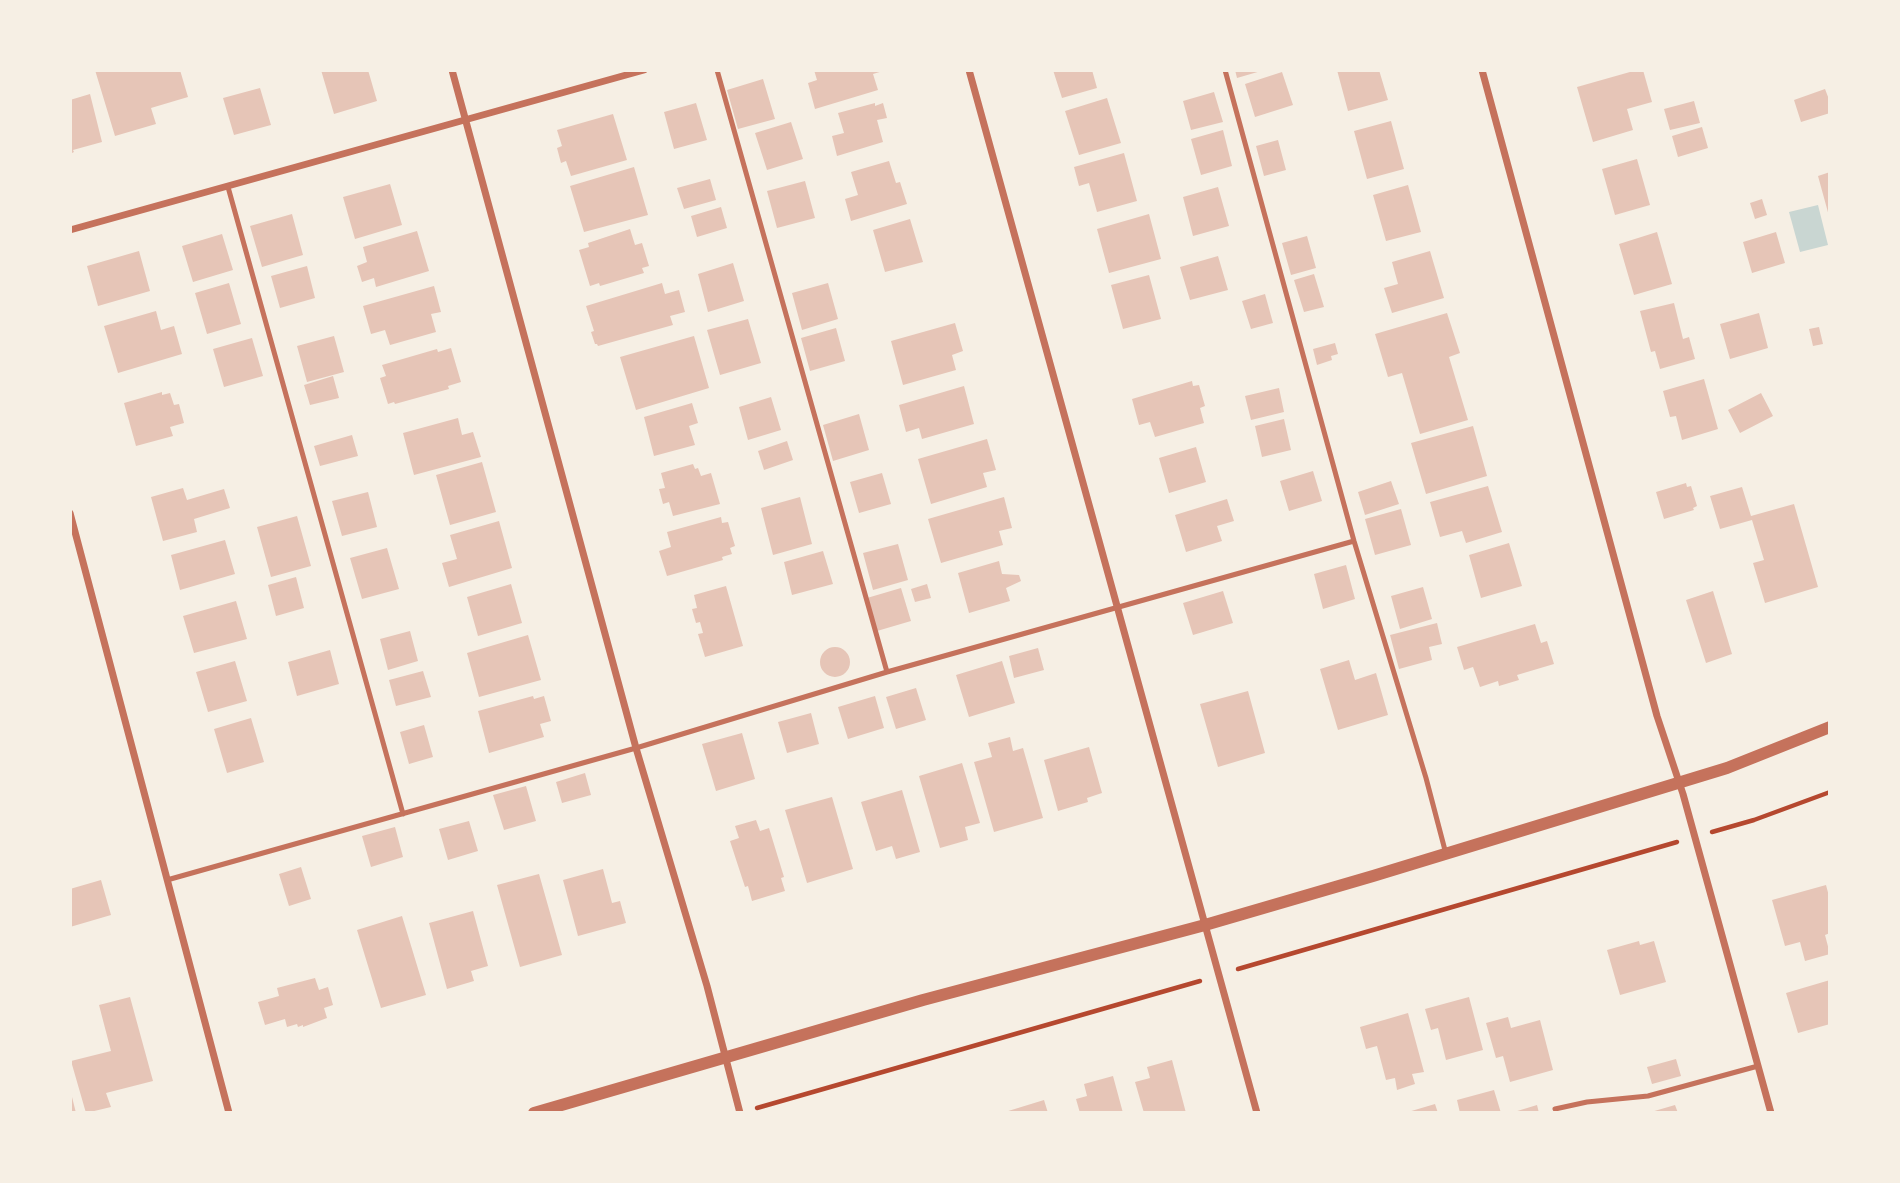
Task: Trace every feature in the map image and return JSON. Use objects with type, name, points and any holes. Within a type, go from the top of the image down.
[{"type":"street","points":[[452,70],[636,748],[707,986],[740,1113]]},
{"type":"street","points":[[70,230],[644,70]]},
{"type":"street","points":[[969,70],[1256,1113]]},
{"type":"street","points":[[1482,70],[1657,716],[1695,837],[1771,1113]]},
{"type":"street","points":[[70,513],[229,1113]]},
{"type":"street","points":[[534,1113],[725,1056],[1205,925],[1446,854],[1727,768],[1830,727]]},
{"type":"lane","points":[[718,70],[887,672]]},
{"type":"lane","points":[[1225,70],[1354,541],[1426,778],[1446,854]]},
{"type":"lane","points":[[228,187],[403,814]]},
{"type":"lane","points":[[167,880],[636,748],[887,672],[1354,541]]},
{"type":"lane","points":[[1555,1109],[1587,1102],[1648,1096],[1758,1066]]},
{"type":"path","points":[[740,1113],[1754,820],[1830,792]]},
{"type":"shaded area","points":[[1818,205],[1828,245],[1800,252],[1789,212]]},
{"type":"building","points":[[95,70],[180,70],[188,97],[151,108],[156,124],[115,136]]},
{"type":"building","points":[[321,70],[368,70],[377,101],[334,114]]},
{"type":"building","points":[[814,70],[883,71],[873,74],[878,90],[815,109],[808,83],[817,80]]},
{"type":"building","points":[[1053,70],[1092,70],[1097,88],[1062,98]]},
{"type":"building","points":[[1235,70],[1261,70],[1261,71],[1237,78]]},
{"type":"building","points":[[1337,70],[1379,70],[1388,100],[1348,111]]},
{"type":"building","points":[[1643,70],[1652,102],[1627,109],[1633,130],[1593,142],[1577,87]]},
{"type":"building","points":[[1282,72],[1293,105],[1255,117],[1245,84]]},
{"type":"building","points":[[763,79],[775,119],[738,129],[727,90]]},
{"type":"building","points":[[260,88],[271,125],[234,135],[223,98]]},
{"type":"building","points":[[1825,89],[1830,102],[1830,113],[1801,122],[1794,100]]},
{"type":"building","points":[[1214,92],[1223,122],[1191,130],[1183,101]]},
{"type":"building","points":[[90,94],[102,142],[73,150],[70,154],[70,100]]},
{"type":"building","points":[[1107,98],[1121,143],[1079,155],[1065,111]]},
{"type":"building","points":[[1694,101],[1700,123],[1670,130],[1664,109]]},
{"type":"building","points":[[696,103],[707,140],[674,149],[664,112]]},
{"type":"building","points":[[875,103],[875,106],[883,103],[887,118],[877,120],[883,142],[837,156],[832,136],[844,133],[838,113]]},
{"type":"building","points":[[613,114],[627,160],[571,176],[566,161],[561,163],[557,148],[562,146],[557,130]]},
{"type":"building","points":[[1391,121],[1404,169],[1367,179],[1354,131]]},
{"type":"building","points":[[791,122],[803,159],[767,170],[755,133]]},
{"type":"building","points":[[1702,127],[1708,148],[1678,157],[1672,136]]},
{"type":"building","points":[[1223,130],[1232,166],[1201,175],[1191,139]]},
{"type":"building","points":[[1278,140],[1286,170],[1264,176],[1256,146]]},
{"type":"building","points":[[1124,153],[1137,201],[1097,212],[1089,183],[1079,186],[1074,167]]},
{"type":"building","points":[[1637,159],[1650,205],[1615,215],[1602,169]]},
{"type":"building","points":[[889,161],[907,204],[851,221],[845,199],[858,195],[851,172]]},
{"type":"building","points":[[634,167],[648,215],[584,232],[570,186]]},
{"type":"building","points":[[1830,172],[1830,216],[1829,216],[1818,176]]},
{"type":"building","points":[[710,179],[716,200],[684,209],[677,188]]},
{"type":"building","points":[[805,181],[815,218],[777,228],[767,191]]},
{"type":"building","points":[[390,184],[402,225],[355,239],[343,197]]},
{"type":"building","points":[[1408,185],[1421,232],[1386,241],[1373,195]]},
{"type":"building","points":[[1218,187],[1229,226],[1193,236],[1183,197]]},
{"type":"building","points":[[1762,199],[1767,215],[1755,219],[1750,203]]},
{"type":"building","points":[[721,207],[727,228],[697,237],[691,216]]},
{"type":"building","points":[[292,214],[303,255],[262,267],[250,226]]},
{"type":"building","points":[[1149,214],[1161,259],[1109,273],[1097,229]]},
{"type":"building","points":[[910,219],[923,262],[885,272],[873,230]]},
{"type":"building","points":[[630,229],[635,245],[642,243],[649,266],[642,268],[644,273],[600,286],[599,283],[590,286],[579,250],[589,247],[588,243]]},
{"type":"building","points":[[417,231],[429,271],[376,287],[374,278],[362,282],[357,266],[367,262],[363,247]]},
{"type":"building","points":[[1657,232],[1672,284],[1634,295],[1619,244]]},
{"type":"building","points":[[1776,232],[1785,263],[1752,273],[1743,242]]},
{"type":"building","points":[[222,234],[233,270],[193,282],[182,246]]},
{"type":"building","points":[[1307,236],[1316,268],[1291,275],[1282,243]]},
{"type":"building","points":[[139,251],[150,291],[98,306],[87,266]]},
{"type":"building","points":[[1430,251],[1444,298],[1392,313],[1384,288],[1398,284],[1392,262]]},
{"type":"building","points":[[1218,256],[1228,290],[1190,300],[1180,267]]},
{"type":"building","points":[[733,263],[744,301],[708,312],[698,274]]},
{"type":"building","points":[[307,266],[315,298],[280,308],[271,276]]},
{"type":"building","points":[[1314,274],[1324,307],[1304,312],[1294,280]]},
{"type":"building","points":[[1149,275],[1161,319],[1123,329],[1111,285]]},
{"type":"building","points":[[229,283],[241,324],[207,334],[195,293]]},
{"type":"building","points":[[662,283],[665,294],[679,290],[685,312],[670,316],[673,325],[598,346],[595,344],[586,306]]},
{"type":"building","points":[[828,283],[838,319],[802,330],[792,293]]},
{"type":"building","points":[[434,286],[441,312],[431,314],[436,332],[390,345],[385,330],[371,334],[363,306]]},
{"type":"building","points":[[1265,294],[1273,323],[1251,329],[1242,301]]},
{"type":"building","points":[[1674,303],[1683,339],[1689,337],[1695,359],[1660,369],[1655,351],[1651,352],[1640,311]]},
{"type":"building","points":[[156,311],[161,330],[174,326],[182,354],[118,373],[104,326]]},
{"type":"building","points":[[1447,313],[1460,353],[1449,357],[1468,420],[1420,434],[1402,373],[1388,377],[1375,334]]},
{"type":"building","points":[[1759,313],[1768,348],[1730,359],[1720,324]]},
{"type":"building","points":[[748,319],[761,363],[720,375],[707,330]]},
{"type":"building","points":[[955,323],[963,351],[952,355],[956,370],[903,385],[891,341]]},
{"type":"building","points":[[1819,327],[1823,344],[1813,346],[1809,329]]},
{"type":"building","points":[[836,328],[845,361],[810,371],[801,338]]},
{"type":"building","points":[[334,336],[344,372],[307,382],[297,346]]},
{"type":"building","points":[[694,336],[709,388],[636,410],[620,357]]},
{"type":"building","points":[[252,338],[263,376],[224,387],[213,349]]},
{"type":"building","points":[[1335,343],[1338,354],[1331,356],[1332,360],[1317,365],[1313,349]]},
{"type":"building","points":[[451,348],[461,382],[448,386],[449,389],[388,404],[380,378],[386,376],[382,365],[437,349],[438,352]]},
{"type":"building","points":[[333,376],[339,398],[310,405],[304,385]]},
{"type":"building","points":[[1704,379],[1718,429],[1682,440],[1676,416],[1670,417],[1663,391]]},
{"type":"building","points":[[1192,381],[1193,386],[1199,385],[1205,406],[1200,408],[1204,423],[1155,437],[1150,422],[1139,425],[1132,399]]},
{"type":"building","points":[[964,386],[974,424],[922,439],[919,428],[906,432],[899,405]]},
{"type":"building","points":[[1279,388],[1284,412],[1251,420],[1245,396]]},
{"type":"building","points":[[162,392],[162,395],[170,393],[174,405],[179,404],[184,423],[170,427],[173,436],[136,446],[124,403]]},
{"type":"building","points":[[1761,393],[1773,416],[1740,433],[1728,410]]},
{"type":"building","points":[[771,397],[781,430],[748,440],[739,407]]},
{"type":"building","points":[[692,403],[698,423],[689,426],[695,445],[654,456],[644,417]]},
{"type":"building","points":[[859,414],[869,450],[833,461],[823,425]]},
{"type":"building","points":[[458,418],[462,435],[473,432],[481,457],[414,475],[403,433]]},
{"type":"building","points":[[1284,419],[1291,450],[1262,457],[1255,426]]},
{"type":"building","points":[[1473,426],[1487,476],[1426,494],[1411,443]]},
{"type":"building","points":[[352,435],[358,456],[320,466],[314,446]]},
{"type":"building","points":[[987,439],[996,470],[983,473],[987,487],[931,504],[918,459]]},
{"type":"building","points":[[787,441],[793,460],[764,470],[758,451]]},
{"type":"building","points":[[1196,447],[1206,482],[1169,493],[1159,458]]},
{"type":"building","points":[[482,462],[496,512],[450,525],[436,475]]},
{"type":"building","points":[[693,464],[701,476],[711,473],[720,504],[673,516],[669,502],[663,504],[659,489],[665,488],[661,473]]},
{"type":"building","points":[[1313,471],[1322,501],[1289,511],[1280,481]]},
{"type":"building","points":[[882,473],[891,504],[859,513],[850,482]]},
{"type":"building","points":[[1391,481],[1399,504],[1365,515],[1358,492]]},
{"type":"building","points":[[1686,483],[1687,487],[1691,486],[1697,506],[1694,510],[1664,519],[1656,492]]},
{"type":"building","points":[[1488,486],[1502,532],[1466,543],[1462,531],[1440,537],[1430,502]]},
{"type":"building","points":[[1742,487],[1751,516],[1794,504],[1818,587],[1765,603],[1753,563],[1764,560],[1752,520],[1720,529],[1710,496]]},
{"type":"building","points":[[183,488],[187,500],[224,489],[230,508],[194,519],[197,532],[163,541],[151,497]]},
{"type":"building","points":[[368,492],[377,527],[342,536],[332,501]]},
{"type":"building","points":[[800,497],[812,544],[773,555],[761,508]]},
{"type":"building","points":[[1004,497],[1012,528],[999,531],[1003,545],[941,563],[928,519]]},
{"type":"building","points":[[1227,499],[1234,521],[1217,526],[1222,541],[1186,552],[1175,515]]},
{"type":"building","points":[[1401,509],[1411,545],[1375,555],[1365,519]]},
{"type":"building","points":[[297,516],[311,566],[271,577],[257,527]]},
{"type":"building","points":[[721,517],[722,523],[728,522],[735,546],[730,548],[732,554],[722,557],[723,560],[667,576],[659,551],[671,547],[667,532]]},
{"type":"building","points":[[499,521],[512,568],[449,587],[442,563],[457,559],[450,535]]},
{"type":"building","points":[[225,540],[235,574],[180,590],[171,555]]},
{"type":"building","points":[[1509,543],[1522,586],[1481,598],[1469,555]]},
{"type":"building","points":[[898,544],[908,580],[873,590],[863,553]]},
{"type":"building","points":[[387,548],[399,589],[362,599],[350,558]]},
{"type":"building","points":[[823,551],[833,584],[792,595],[784,562]]},
{"type":"building","points":[[999,561],[1002,574],[1019,575],[1021,581],[1006,588],[1010,601],[969,613],[958,573]]},
{"type":"building","points":[[1346,565],[1355,599],[1323,609],[1314,574]]},
{"type":"building","points":[[296,577],[304,608],[276,616],[268,585]]},
{"type":"building","points":[[511,584],[522,623],[478,636],[467,597]]},
{"type":"building","points":[[927,584],[931,598],[915,602],[911,589]]},
{"type":"building","points":[[726,586],[743,646],[705,657],[698,634],[703,633],[700,622],[696,623],[692,609],[697,608],[694,595]]},
{"type":"building","points":[[1423,587],[1432,619],[1400,629],[1391,596]]},
{"type":"building","points":[[901,588],[911,621],[877,631],[867,598]]},
{"type":"building","points":[[1223,591],[1233,623],[1193,635],[1183,603]]},
{"type":"building","points":[[1713,591],[1732,654],[1706,663],[1686,600]]},
{"type":"building","points":[[236,601],[247,639],[194,653],[183,616]]},
{"type":"building","points":[[1437,623],[1442,644],[1429,647],[1432,660],[1399,669],[1390,635]]},
{"type":"building","points":[[1535,624],[1541,643],[1547,641],[1554,664],[1517,675],[1519,680],[1499,686],[1498,681],[1480,687],[1473,667],[1464,670],[1457,647]]},
{"type":"building","points":[[410,631],[418,661],[388,670],[380,639]]},
{"type":"building","points":[[528,635],[541,680],[479,697],[467,653]]},
{"type":"building","points":[[835,647],[846,651],[850,662],[846,673],[835,677],[824,673],[820,662],[824,651]]},
{"type":"building","points":[[1038,648],[1044,670],[1014,678],[1009,656]]},
{"type":"building","points":[[330,650],[339,684],[297,696],[288,662]]},
{"type":"building","points":[[1349,660],[1355,680],[1376,673],[1388,715],[1338,730],[1320,669]]},
{"type":"building","points":[[235,661],[247,701],[208,712],[196,672]]},
{"type":"building","points":[[1002,661],[1015,703],[969,717],[956,675]]},
{"type":"building","points":[[423,671],[431,697],[396,706],[389,680]]},
{"type":"building","points":[[916,688],[926,720],[896,729],[886,697]]},
{"type":"building","points":[[1248,691],[1265,753],[1218,767],[1200,704]]},
{"type":"building","points":[[533,696],[534,699],[544,696],[551,721],[540,724],[544,737],[489,753],[478,711]]},
{"type":"building","points":[[875,696],[884,728],[848,739],[838,707]]},
{"type":"building","points":[[811,713],[819,744],[787,753],[778,722]]},
{"type":"building","points":[[251,718],[264,762],[227,773],[214,729]]},
{"type":"building","points":[[424,725],[433,757],[409,764],[400,732]]},
{"type":"building","points":[[742,733],[755,779],[716,791],[702,744]]},
{"type":"building","points":[[1010,737],[1013,751],[1023,748],[1043,818],[994,832],[974,762],[992,757],[988,743]]},
{"type":"building","points":[[1089,747],[1102,793],[1087,798],[1088,802],[1058,811],[1044,760]]},
{"type":"building","points":[[962,763],[980,823],[965,827],[968,840],[940,848],[919,776]]},
{"type":"building","points":[[585,773],[591,795],[562,803],[556,782]]},
{"type":"building","points":[[526,786],[536,821],[504,830],[493,795]]},
{"type":"building","points":[[902,790],[920,852],[896,859],[892,846],[876,851],[861,802]]},
{"type":"building","points":[[832,797],[853,869],[807,883],[785,810]]},
{"type":"building","points":[[756,820],[760,831],[769,828],[784,877],[781,878],[785,891],[752,901],[730,841],[739,838],[735,826]]},
{"type":"building","points":[[469,821],[478,851],[448,860],[439,829]]},
{"type":"building","points":[[395,827],[403,857],[371,867],[362,836]]},
{"type":"building","points":[[301,867],[311,899],[289,906],[279,874]]},
{"type":"building","points":[[603,869],[612,903],[620,901],[626,923],[578,936],[563,880]]},
{"type":"building","points":[[539,874],[562,955],[520,967],[497,885]]},
{"type":"building","points":[[101,880],[111,915],[70,927],[70,889]]},
{"type":"building","points":[[1826,885],[1830,900],[1830,933],[1825,935],[1830,954],[1805,961],[1800,942],[1785,946],[1772,900]]},
{"type":"building","points":[[473,911],[488,966],[471,971],[474,981],[447,989],[429,923]]},
{"type":"building","points":[[402,916],[426,995],[381,1008],[357,930]]},
{"type":"building","points":[[1639,941],[1640,945],[1654,941],[1666,982],[1620,995],[1607,950]]},
{"type":"building","points":[[315,978],[319,990],[328,987],[333,1005],[324,1008],[327,1018],[303,1027],[298,1027],[297,1024],[287,1027],[285,1019],[265,1025],[258,1002],[279,996],[277,988]]},
{"type":"building","points":[[1830,980],[1830,1024],[1798,1033],[1786,993]]},
{"type":"building","points":[[130,997],[153,1081],[106,1093],[111,1107],[86,1113],[71,1061],[111,1051],[99,1005]]},
{"type":"building","points":[[1469,997],[1483,1050],[1446,1060],[1438,1028],[1431,1030],[1425,1009]]},
{"type":"building","points":[[1408,1013],[1424,1072],[1412,1074],[1415,1084],[1397,1090],[1395,1078],[1386,1080],[1377,1046],[1366,1049],[1360,1027]]},
{"type":"building","points":[[1508,1017],[1511,1028],[1540,1020],[1553,1070],[1510,1082],[1503,1056],[1496,1058],[1486,1023]]},
{"type":"building","points":[[1676,1059],[1681,1076],[1652,1084],[1647,1067]]},
{"type":"building","points":[[1172,1060],[1186,1113],[1144,1113],[1135,1082],[1150,1078],[1147,1067]]},
{"type":"building","points":[[1113,1076],[1123,1113],[1080,1113],[1076,1099],[1087,1096],[1084,1084]]},
{"type":"building","points":[[1494,1090],[1501,1113],[1460,1113],[1457,1100]]},
{"type":"building","points":[[71,1093],[76,1113],[70,1113]]},
{"type":"building","points":[[1044,1100],[1048,1113],[1005,1113],[1005,1112]]},
{"type":"building","points":[[1435,1104],[1438,1113],[1408,1113],[1408,1112]]},
{"type":"building","points":[[1537,1105],[1539,1113],[1514,1113],[1514,1112]]},
{"type":"building","points":[[1675,1105],[1678,1113],[1651,1113],[1651,1112]]}]
